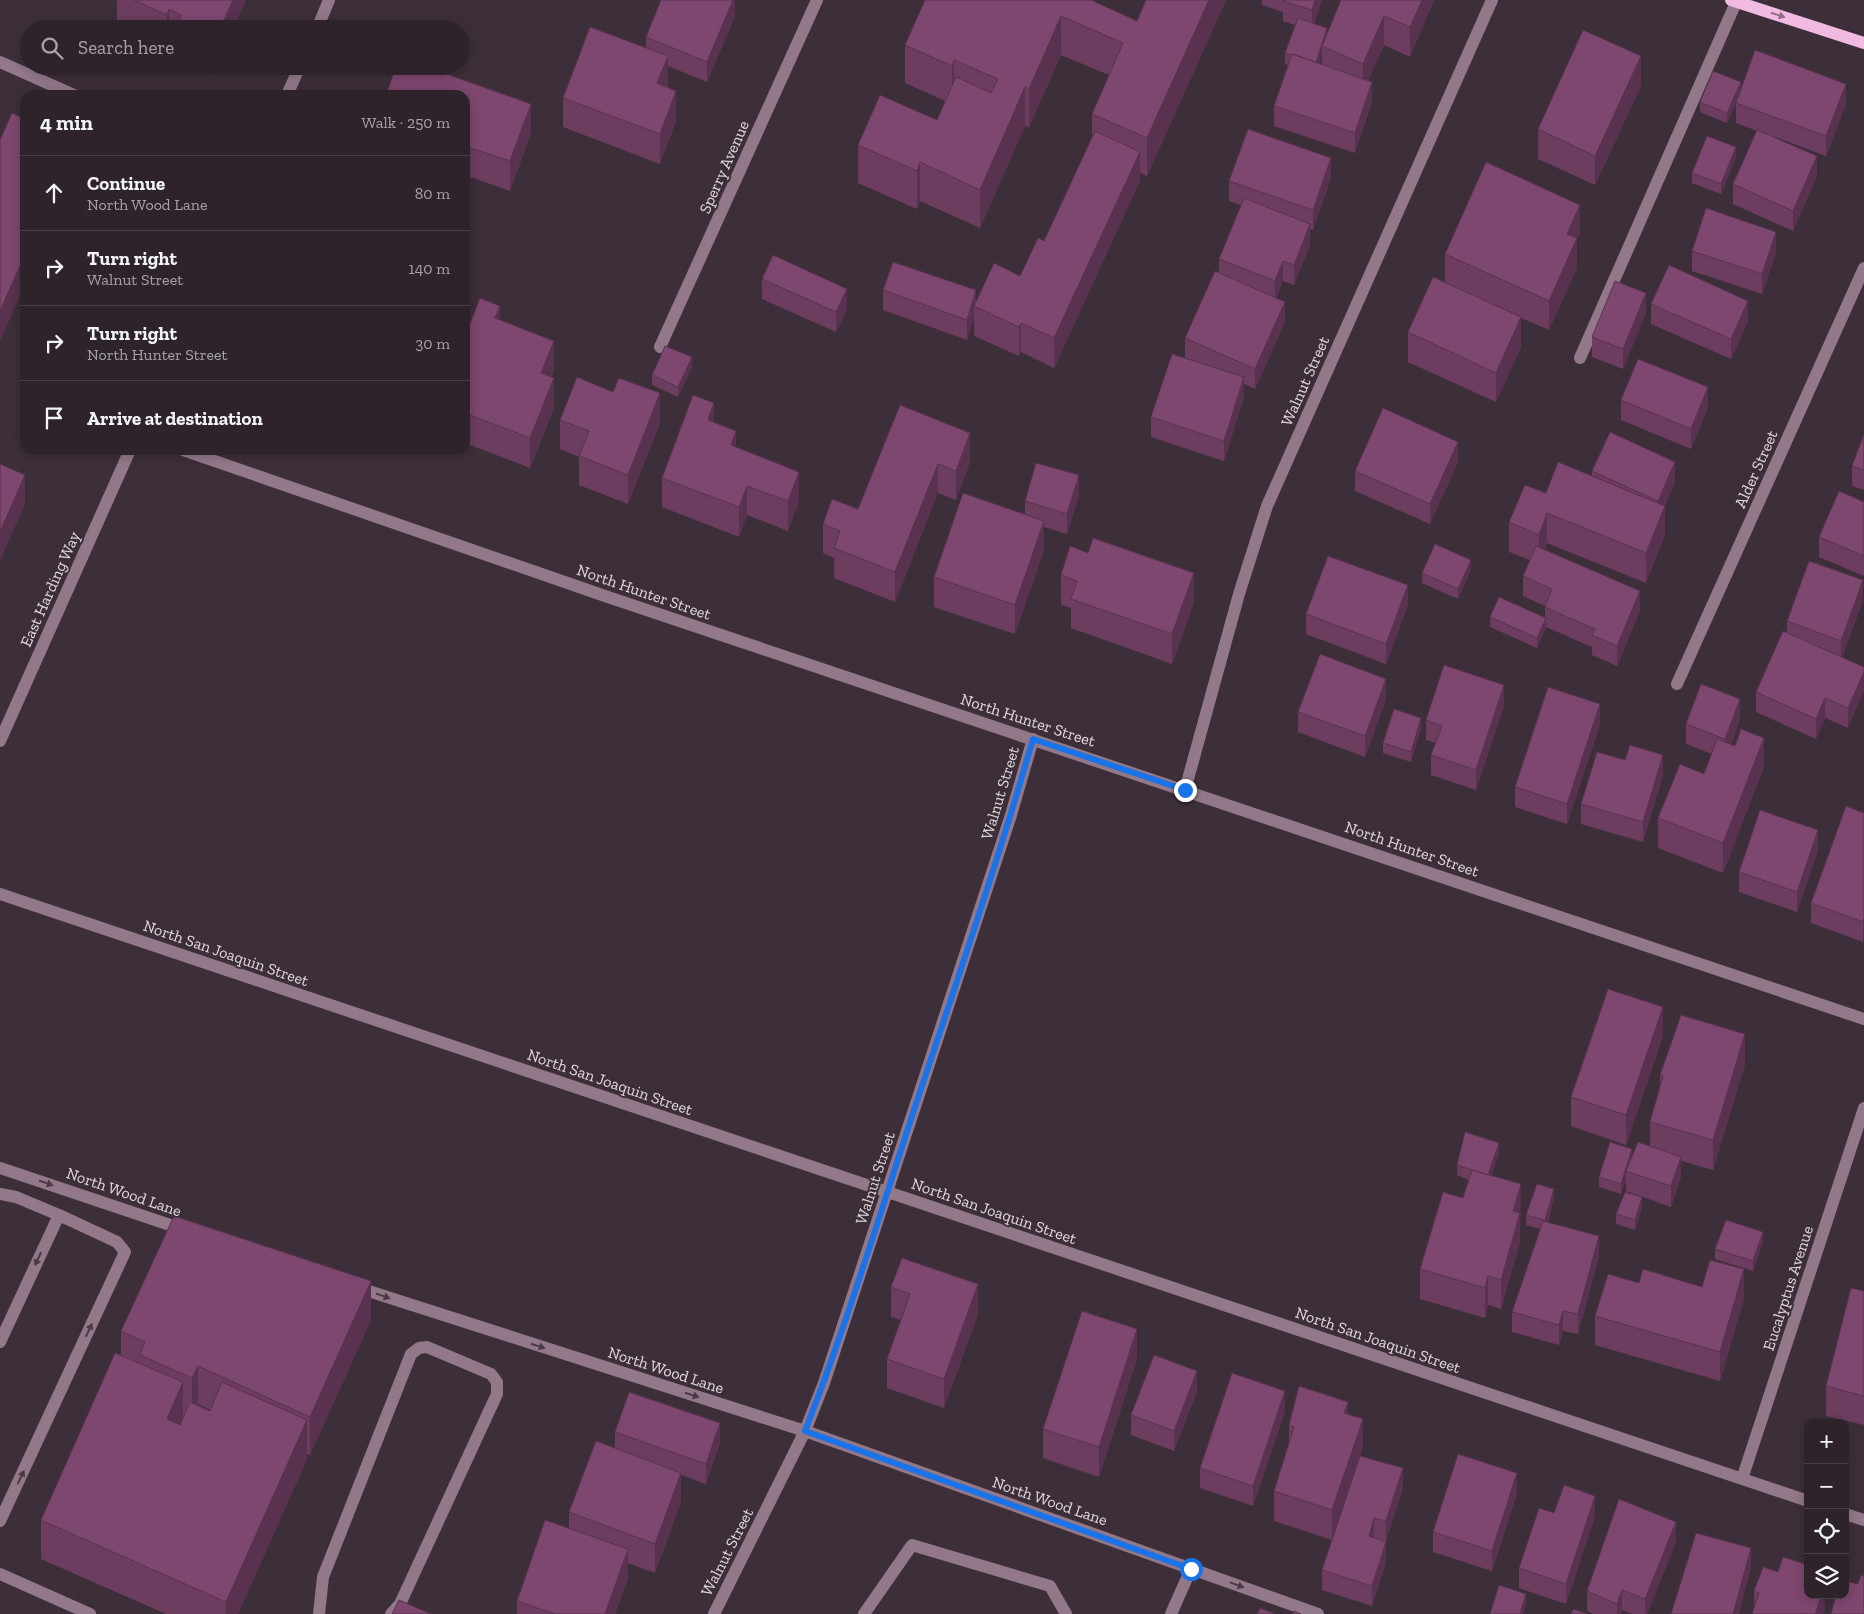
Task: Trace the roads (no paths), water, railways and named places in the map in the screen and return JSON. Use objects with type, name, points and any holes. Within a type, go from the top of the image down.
[{"type":"main road","points":[[1735,0],[1864,43]]},
{"type":"street","points":[[321,20],[329,0]]},
{"type":"street","name":"Sperry Avenue","points":[[660,347],[817,0]]},
{"type":"street","name":"Walnut Street","points":[[1185,790],[1239,594],[1267,506],[1492,0]]},
{"type":"street","points":[[1580,358],[1735,0]]},
{"type":"street","points":[[0,62],[20,71]]},
{"type":"street","points":[[29,75],[63,90]]},
{"type":"street","points":[[290,90],[296,75]]},
{"type":"street","name":"Alder Street","points":[[1678,684],[1864,268]]},
{"type":"street","name":"East Harding Way","points":[[0,741],[128,455]]},
{"type":"street","name":"North Hunter Street","points":[[197,455],[618,600],[1864,1019]]},
{"type":"street","name":"Walnut Street","points":[[714,1614],[805,1431],[824,1383],[1008,825],[1033,739]]},
{"type":"street","name":"North San Joaquin Street","points":[[0,894],[1804,1500]]},
{"type":"street","name":"Eucalyptus Avenue","points":[[1742,1479],[1864,1108]]},
{"type":"street","name":"North Wood Lane","points":[[0,1168],[198,1234]]},
{"type":"street","points":[[0,1194],[16,1197],[117,1242],[124,1252],[0,1521]]},
{"type":"street","points":[[0,1342],[59,1215]]},
{"type":"street","name":"North Wood Lane","points":[[340,1282],[805,1431],[1318,1614]]},
{"type":"street","points":[[319,1614],[323,1577],[411,1354],[419,1348],[428,1347],[491,1374],[497,1382],[497,1394],[400,1604],[392,1614]]},
{"type":"street","points":[[1849,1515],[1864,1520]]},
{"type":"street","points":[[864,1614],[912,1545],[1050,1586],[1066,1614]]},
{"type":"street","points":[[1171,1614],[1191,1569]]},
{"type":"street","points":[[0,1574],[90,1614]]}]
